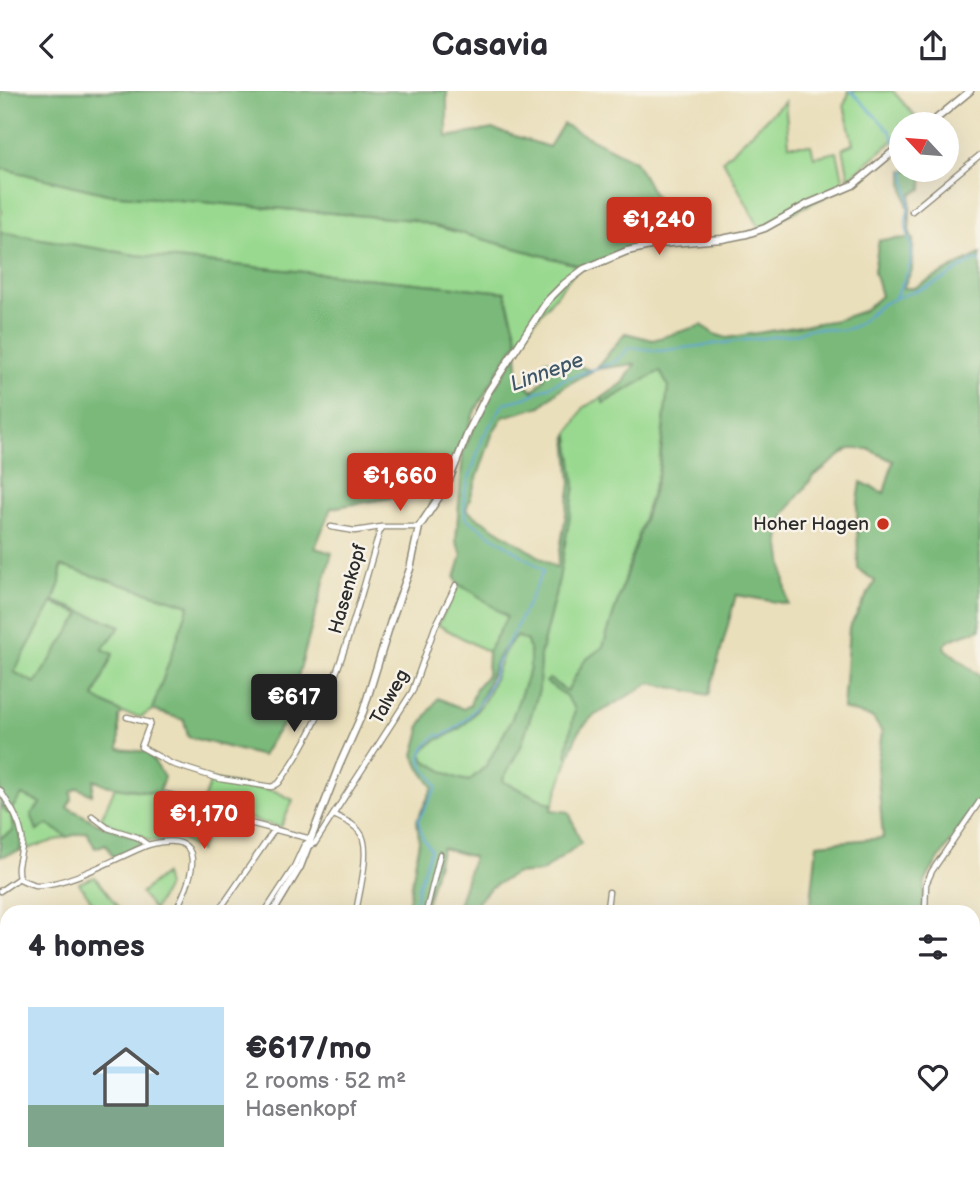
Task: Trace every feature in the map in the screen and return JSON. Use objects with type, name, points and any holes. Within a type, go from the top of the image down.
[{"type":"main road","points":[[945,112],[970,91]]},
{"type":"main road","points":[[277,905],[296,876],[362,713],[410,569],[419,527],[447,485],[469,429],[488,392],[553,295],[569,279],[592,265],[643,247],[713,241],[760,231],[808,204],[853,185],[889,154]]},
{"type":"street","points":[[912,211],[980,155]]},
{"type":"street","points":[[331,527],[355,531],[381,527],[419,527]]},
{"type":"street","name":"Hasenkopf","points":[[127,716],[150,723],[141,747],[172,764],[230,780],[272,787],[279,783],[318,719],[328,695],[345,650],[381,527]]},
{"type":"street","name":"Talweg","points":[[270,905],[293,869],[304,845],[315,843],[412,692],[435,627],[456,586]]},
{"type":"street","points":[[0,790],[18,820],[23,838],[17,871],[19,878],[35,885],[65,879],[148,845],[175,841],[185,845],[192,853],[188,878],[178,905]]},
{"type":"street","points":[[166,794],[190,799],[234,819],[276,829],[310,842]]},
{"type":"street","points":[[927,905],[926,884],[980,801]]},
{"type":"street","points":[[92,815],[106,827],[140,838],[148,845]]},
{"type":"street","points":[[334,815],[354,826],[362,836],[365,849],[357,905]]},
{"type":"street","points":[[223,905],[276,829]]},
{"type":"street","points":[[428,905],[440,854]]},
{"type":"street","points":[[0,891],[19,878]]},
{"type":"street","points":[[607,905],[609,892]]},
{"type":"green space","points":[[0,91],[447,91],[447,137],[493,129],[549,147],[563,124],[635,161],[658,202],[653,242],[584,267],[413,220],[107,194],[0,168]]},
{"type":"green space","points":[[848,91],[893,91],[911,112],[889,112],[889,144],[849,178],[843,148],[853,144],[844,105]]},
{"type":"green space","points":[[785,101],[789,145],[811,145],[814,157],[837,152],[845,187],[760,229],[723,160]]},
{"type":"green space","points":[[0,168],[107,194],[413,220],[584,267],[573,274],[517,343],[505,292],[136,255],[0,232]]},
{"type":"green space","points":[[922,182],[922,189],[911,194],[909,231],[909,213],[903,184]]},
{"type":"green space","points":[[909,231],[913,240],[912,270],[903,288],[914,288],[980,254],[980,629],[945,644],[946,649],[980,676],[980,803],[975,804],[931,871],[925,882],[923,905],[811,905],[817,844],[883,838],[877,765],[882,732],[873,718],[843,709],[849,628],[875,581],[858,569],[857,509],[861,482],[884,493],[893,461],[868,449],[849,449],[814,476],[785,513],[779,539],[788,604],[736,595],[709,695],[650,683],[592,717],[578,732],[569,757],[566,755],[575,709],[565,695],[546,682],[549,679],[567,691],[584,661],[603,647],[659,473],[668,386],[660,371],[603,403],[602,398],[623,383],[635,364],[596,369],[625,333],[653,340],[702,325],[714,334],[727,338],[837,320],[863,311],[881,296],[874,271],[879,240],[909,238]]},
{"type":"green space","points":[[0,232],[136,255],[505,292],[517,343],[474,413],[447,480],[430,508],[433,488],[404,477],[396,497],[331,508],[315,548],[332,553],[294,691],[294,708],[262,756],[188,737],[184,720],[152,710],[189,605],[61,566],[60,583],[53,601],[121,626],[102,649],[113,654],[94,697],[122,713],[119,717],[119,749],[148,752],[164,777],[159,793],[109,786],[94,780],[92,795],[78,788],[71,792],[72,799],[67,807],[141,842],[140,845],[113,857],[106,844],[95,848],[87,832],[67,837],[48,824],[37,831],[31,814],[41,803],[22,795],[11,810],[21,835],[20,851],[0,857],[0,838],[13,831],[11,811],[7,813],[0,805]],"holes":[[[52,603],[81,614],[35,683],[14,672]]]},
{"type":"green space","points":[[517,353],[519,379],[533,391],[545,378],[545,360],[574,364],[592,371],[560,389],[541,406],[503,417],[493,432],[466,510],[557,568],[571,484],[569,436],[575,486],[559,579],[540,655],[539,690],[521,746],[502,781],[553,805],[551,810],[569,812],[581,843],[541,872],[515,874],[490,888],[478,905],[458,905],[473,857],[442,848],[426,905],[408,905],[419,841],[417,820],[433,787],[414,755],[419,728],[438,698],[463,709],[470,705],[476,688],[487,675],[488,652],[507,617],[458,584],[455,578],[462,555],[456,541],[463,452],[486,401]],"holes":[[[517,636],[527,641],[530,669],[511,721],[486,766],[469,781],[451,776],[425,761],[422,753],[427,747],[462,727],[473,714],[503,650]]]},
{"type":"green space","points":[[660,371],[668,386],[658,473],[603,647],[585,661],[567,691],[549,679],[575,709],[566,755],[569,757],[553,805],[502,781],[521,746],[539,690],[540,655],[559,579],[575,486],[569,436],[567,437],[584,407],[602,398],[604,403]]},
{"type":"green space","points":[[61,566],[189,605],[152,710],[141,717],[122,713],[94,698],[112,654],[102,649],[121,626],[53,601],[60,583]]},
{"type":"green space","points":[[458,584],[507,617],[488,652],[438,625]]},
{"type":"green space","points":[[52,602],[82,613],[35,684],[14,672]]},
{"type":"green space","points":[[517,636],[527,641],[530,669],[511,721],[486,766],[469,781],[451,776],[425,761],[422,753],[428,745],[458,728],[479,709],[505,651]]},
{"type":"green space","points":[[211,780],[275,791],[293,800],[281,827],[271,825],[203,801]]},
{"type":"green space","points":[[115,787],[154,793],[158,808],[209,830],[199,851],[176,838],[150,841],[101,819]]},
{"type":"green space","points":[[22,795],[41,803],[37,831],[48,824],[67,837],[20,851],[11,813],[13,832],[0,838],[0,805],[7,813]]},
{"type":"green space","points":[[164,874],[167,886],[157,905],[150,905],[141,893]]},
{"type":"green space","points":[[95,877],[117,905],[94,905],[79,883]]},
{"type":"waterway","points":[[851,91],[889,130]]},
{"type":"waterway","points":[[895,297],[910,266],[912,252],[906,224],[909,205],[907,182]]},
{"type":"waterway","name":"Linnepe","points":[[415,905],[431,849],[423,838],[418,820],[437,787],[424,767],[422,752],[437,735],[441,736],[459,726],[479,704],[544,570],[465,518],[464,494],[483,437],[504,403],[525,398],[562,380],[615,362],[630,347],[659,351],[796,334],[820,328],[846,329],[857,325],[889,301],[934,284],[976,260],[980,262]]},
{"type":"place","name":"Hoher Hagen","points":[[883,524]]}]
